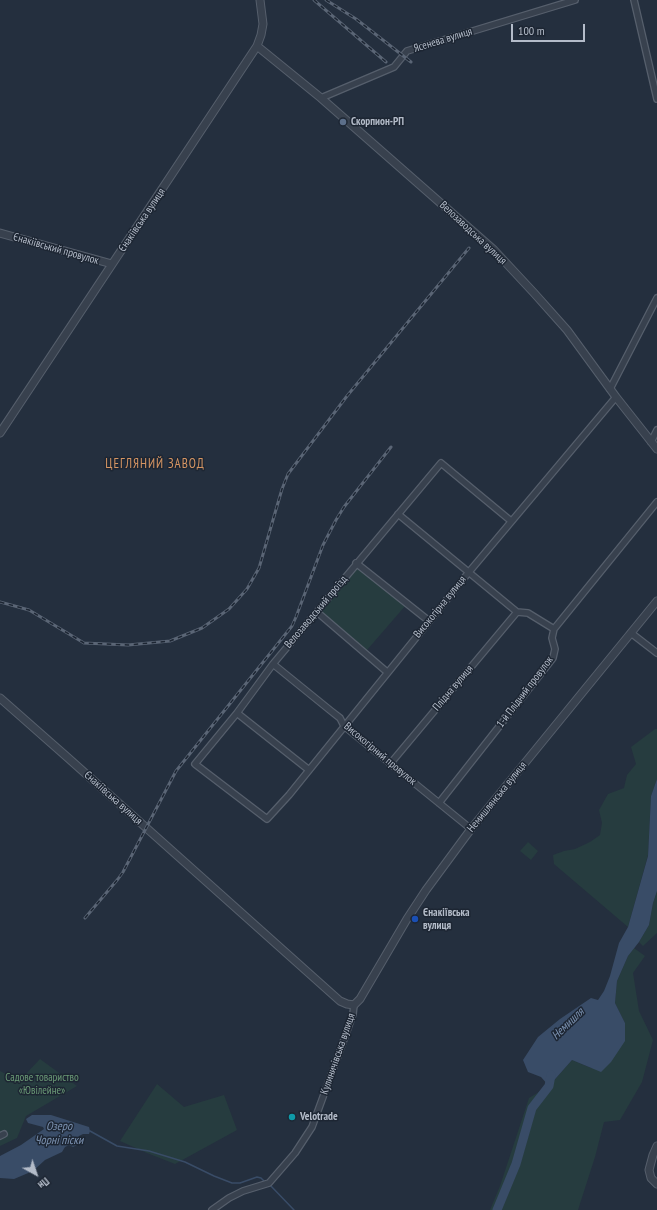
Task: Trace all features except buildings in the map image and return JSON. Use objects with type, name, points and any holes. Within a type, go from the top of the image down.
[{"type":"street","name":"Єнакіївська вулиця","points":[[0,433],[257,46],[263,24],[260,0]]},
{"type":"street","name":"Ясенева вулиця","points":[[321,98],[394,67],[407,51],[575,0]]},
{"type":"street","points":[[634,0],[657,99]]},
{"type":"street","name":"Велозаводська вулиця","points":[[257,46],[321,98],[494,250],[567,330],[616,397],[657,449]]},
{"type":"street","name":"Єнакіївський провулок","points":[[0,233],[112,264]]},
{"type":"street","points":[[610,389],[655,307],[657,298]]},
{"type":"street","name":"Високогірна вулиця","points":[[267,819],[309,770],[511,521],[616,397]]},
{"type":"street","points":[[651,442],[657,430]]},
{"type":"street","name":"Велозаводський проїзд","points":[[267,819],[195,764],[237,713],[273,664],[441,463],[511,521]]},
{"type":"street","points":[[398,514],[517,612],[528,613],[554,629],[657,502]]},
{"type":"street","points":[[356,563],[429,621]]},
{"type":"street","name":"Немишлянська вулиця","points":[[354,1005],[360,999],[422,896],[471,829],[657,601]]},
{"type":"street","points":[[317,612],[387,672]]},
{"type":"street","name":"Плідна вулиця","points":[[390,764],[517,612]]},
{"type":"street","name":"1-й Плідний провулок","points":[[439,803],[553,658],[555,649],[552,638],[554,629]]},
{"type":"street","points":[[631,633],[657,653]]},
{"type":"street","name":"Високогірний провулок","points":[[273,664],[331,710],[340,718],[344,726],[471,829]]},
{"type":"street","name":"Єнакіївська вулиця","points":[[0,698],[340,1001],[354,1005]]},
{"type":"street","points":[[237,713],[309,770]]},
{"type":"street","name":"Кулиничівська вулиця","points":[[212,1210],[229,1198],[243,1191],[267,1184],[295,1153],[312,1127],[353,1014],[354,1005]]},
{"type":"street","points":[[657,1146],[649,1166],[651,1178],[657,1184]]},
{"type":"green space","points":[[355,567],[359,567],[406,605],[367,650],[322,613],[321,610]]},
{"type":"green space","points":[[657,729],[657,779],[651,796],[648,855],[628,927],[554,864],[553,855],[575,849],[590,842],[600,835],[602,823],[599,810],[608,794],[624,788],[627,775],[636,764],[631,747]]},
{"type":"green space","points":[[528,842],[538,851],[531,860],[520,851]]},
{"type":"green space","points":[[657,891],[657,933],[643,946],[639,942],[649,925]]},
{"type":"green space","points":[[634,948],[645,956],[633,973],[639,1011],[653,1040],[642,1082],[620,1120],[604,1122],[595,1157],[578,1210],[490,1210],[500,1186],[529,1098],[549,1086],[572,1060],[591,1068],[625,1023],[615,1003],[617,981],[628,956]]},
{"type":"green space","name":"Садове товариство «Ювілейне»","points":[[40,1059],[77,1086],[26,1116],[17,1138],[0,1146],[0,1071],[19,1081]]},
{"type":"green space","points":[[157,1084],[184,1107],[224,1095],[237,1130],[175,1164],[120,1141]]},
{"type":"water","points":[[657,779],[657,891],[649,925],[639,942],[628,956],[617,981],[615,1003],[625,1023],[625,1041],[611,1062],[601,1072],[572,1060],[549,1086],[541,1077],[528,1072],[523,1060],[538,1037],[560,1019],[591,998],[598,1000],[604,991],[610,976],[619,943],[628,927],[648,856],[651,796]]},
{"type":"water","name":"Озеро Чорні піски","points":[[32,1115],[51,1115],[89,1127],[90,1131],[89,1134],[79,1136],[77,1145],[73,1147],[69,1145],[65,1147],[62,1152],[45,1160],[33,1171],[14,1179],[0,1178],[0,1156],[21,1145],[44,1129],[43,1127],[28,1123],[26,1119]]},
{"type":"waterway","name":"Немишля","points":[[497,1210],[516,1164],[532,1108],[549,1086],[551,1075]]},
{"type":"waterway","points":[[90,1131],[117,1146],[149,1151],[185,1162],[232,1183],[240,1183],[257,1177],[261,1178],[265,1182]]},
{"type":"waterway","points":[[270,1185],[294,1210]]},
{"type":"railway","points":[[314,0],[386,62]]},
{"type":"railway","points":[[326,0],[356,19],[411,62]]},
{"type":"railway","points":[[0,602],[29,610],[84,643],[128,645],[170,641],[202,628],[229,609],[247,589],[259,568],[282,489],[288,474],[347,396],[469,248]]},
{"type":"railway","points":[[85,918],[123,872],[176,771],[292,626],[323,545],[336,520],[344,507],[391,447]]},
{"type":"place","name":"Скорпион-РП","points":[[343,122]]},
{"type":"place","name":"Єнакіївська вулиця","points":[[415,919]]},
{"type":"place","name":"Velotrade","points":[[292,1117]]},
{"type":"district","name":"ЦЕГЛЯНИЙ ЗАВОД","points":[[155,464]]}]
